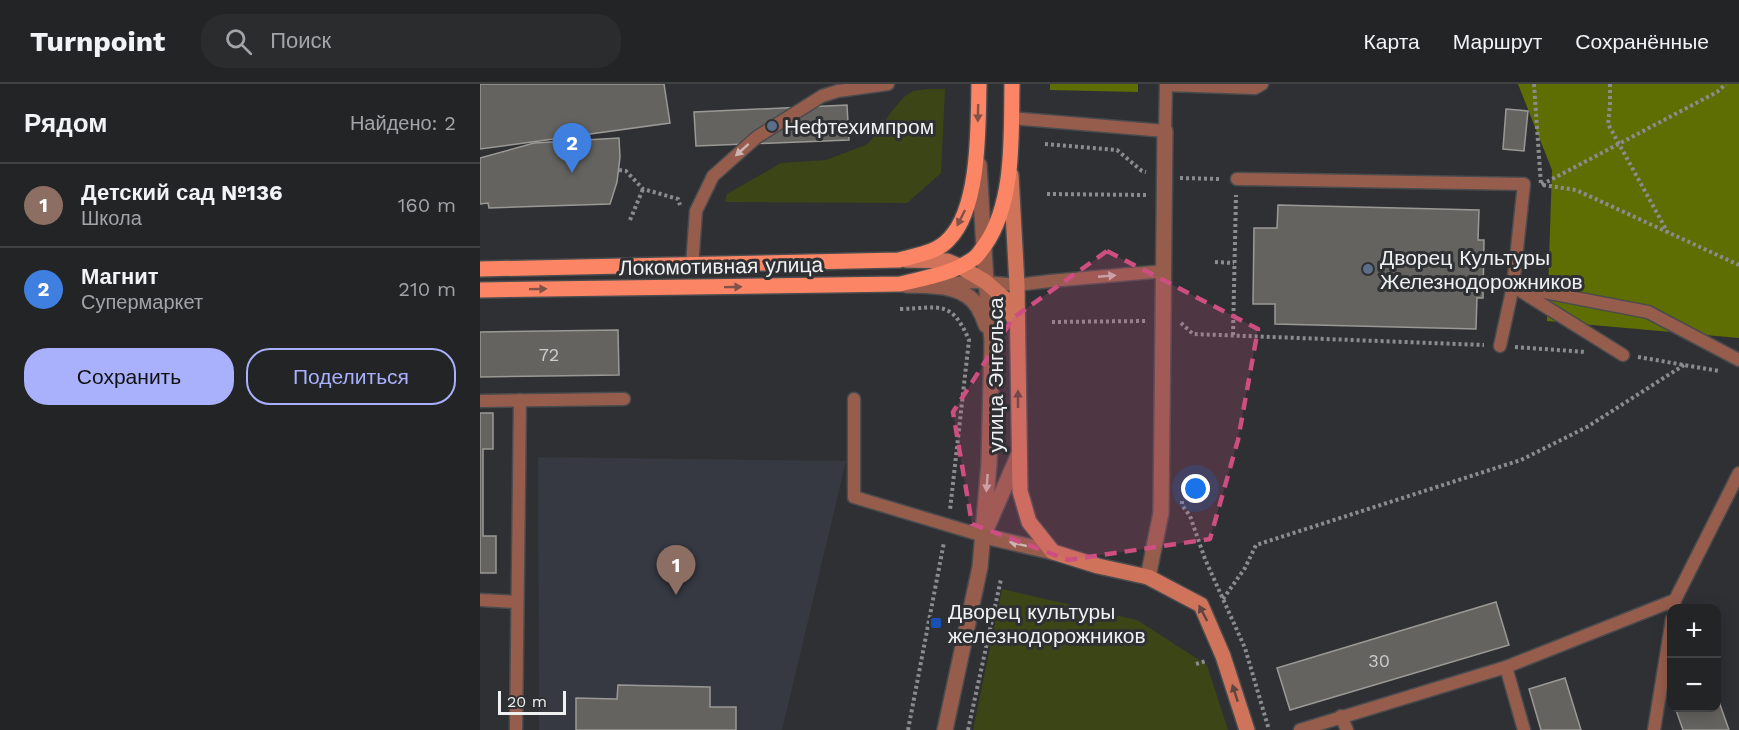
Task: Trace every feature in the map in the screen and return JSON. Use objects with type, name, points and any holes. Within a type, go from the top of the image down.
[{"type":"main road","name":"улица Энгельса","points":[[978,141],[979,84]]},
{"type":"main road","name":"улица Энгельса","points":[[1012,84],[1011,160],[1017,285],[1018,456]]},
{"type":"main road","name":"Локомотивная улица","points":[[899,260],[931,251],[949,239],[965,214],[977,161],[978,141]]},
{"type":"main road","name":"Локомотивная улица","points":[[480,290],[900,284],[948,272],[975,258],[993,232],[1011,160]]},
{"type":"main road","name":"Локомотивная улица","points":[[480,269],[899,260],[947,261],[986,282],[1004,297],[1015,320],[1018,342]]},
{"type":"main road","points":[[1018,456],[1020,491],[1029,522],[1053,552],[1098,566],[1148,577],[1201,605],[1223,656],[1247,730]]},
{"type":"street","points":[[1148,577],[1161,513],[1165,131]]},
{"type":"street","name":"улица Энгельса","points":[[978,141],[986,282],[992,341],[984,536]]},
{"type":"street","name":"улица Энгельса","points":[[900,284],[947,287],[963,293],[977,305],[992,341]]},
{"type":"street","name":"улица Энгельса","points":[[984,536],[1018,456]]},
{"type":"street","points":[[945,730],[980,567],[984,536],[1053,552]]},
{"type":"lane","points":[[692,266],[696,211],[712,176],[757,136],[822,96],[838,91],[888,84]]},
{"type":"lane","points":[[1011,118],[1165,131],[1166,85],[1255,88],[1262,84]]},
{"type":"lane","points":[[1237,179],[1524,184],[1513,286],[1500,346]]},
{"type":"lane","points":[[900,284],[986,282],[1017,285],[1165,271]]},
{"type":"lane","points":[[1513,286],[1623,355]]},
{"type":"lane","points":[[1513,286],[1648,312],[1739,360]]},
{"type":"lane","points":[[480,401],[624,399]]},
{"type":"lane","points":[[854,399],[854,497],[984,536]]},
{"type":"lane","points":[[516,730],[520,400]]},
{"type":"lane","points":[[1674,604],[1739,474]]},
{"type":"lane","points":[[480,600],[517,602]]},
{"type":"lane","points":[[1300,730],[1506,667],[1667,607]]},
{"type":"lane","points":[[1654,730],[1667,645]]},
{"type":"lane","points":[[1506,667],[1524,730]]},
{"type":"lane","points":[[1341,716],[1347,730]]},
{"type":"path","points":[[1534,84],[1541,184]]},
{"type":"path","points":[[1610,84],[1608,124],[1668,233]]},
{"type":"path","points":[[1541,184],[1717,92],[1726,84]]},
{"type":"path","points":[[1045,144],[1118,150],[1142,171],[1185,178],[1237,179],[1233,335]]},
{"type":"path","points":[[619,170],[626,171],[644,189],[678,199],[683,211]]},
{"type":"path","points":[[1524,184],[1541,184],[1576,190],[1739,265]]},
{"type":"path","points":[[630,220],[644,189]]},
{"type":"path","points":[[1047,194],[1141,195]]},
{"type":"path","points":[[1215,262],[1234,262]]},
{"type":"path","points":[[900,309],[942,308],[953,312],[961,322],[969,340]]},
{"type":"path","points":[[1052,322],[1163,321]]},
{"type":"path","points":[[1193,334],[1500,346]]},
{"type":"path","points":[[1223,598],[1245,568],[1256,545],[1521,460],[1587,427],[1684,365]]},
{"type":"path","points":[[1190,516],[1205,559],[1245,648],[1269,730]]},
{"type":"path","points":[[968,730],[1001,579]]},
{"type":"highlighted area","points":[[1107,251],[1258,329],[1238,440],[1210,539],[1068,560],[972,524],[953,412],[1013,318]]},
{"type":"shaded area","points":[[538,457],[846,461],[782,730],[539,730]]},
{"type":"green space","points":[[1050,84],[1138,84],[1138,92],[1050,90]]},
{"type":"green space","points":[[1518,84],[1739,84],[1739,338],[1547,321],[1552,170]]},
{"type":"green space","points":[[945,89],[941,173],[907,203],[725,202],[727,194],[781,163],[826,160],[866,145],[904,97],[913,91]]},
{"type":"green space","points":[[1002,589],[1137,620],[1207,665],[1228,730],[973,730]]},
{"type":"building","points":[[480,84],[664,84],[670,123],[480,149]]},
{"type":"building","name":"Нефтехимпром","points":[[847,105],[849,140],[696,146],[694,112]]},
{"type":"building","points":[[1506,109],[1528,111],[1524,151],[1503,149]]},
{"type":"building","points":[[619,138],[620,157],[617,182],[610,204],[489,208],[488,203],[480,204],[480,158],[534,143]]},
{"type":"building","name":"Дворец Культуры Железнодорожников","points":[[1278,205],[1479,210],[1478,240],[1484,240],[1483,298],[1477,298],[1476,329],[1275,324],[1275,304],[1253,304],[1254,228],[1277,228]]},
{"type":"building","points":[[618,330],[619,375],[480,377],[480,332]]},
{"type":"building","points":[[480,413],[493,413],[493,449],[483,449],[483,536],[496,536],[496,573],[480,573]]},
{"type":"building","points":[[1496,602],[1509,645],[1290,710],[1277,668]]},
{"type":"building","points":[[1565,678],[1581,730],[1541,730],[1529,689]]},
{"type":"building","points":[[618,685],[710,687],[710,707],[736,707],[736,730],[576,730],[576,698],[617,699]]},
{"type":"building","points":[[1721,707],[1729,730],[1683,730],[1677,712],[1721,712]]},
{"type":"place","name":"Нефтехимпром","points":[[772,126]]},
{"type":"place","name":"Магнит","points":[[572,173]]},
{"type":"place","name":"Дворец Культуры Железнодорожников","points":[[1368,269]]},
{"type":"place","name":"Детский сад №136","points":[[676,595]]},
{"type":"place","name":"Дворец культуры железнодорожников","points":[[936,623]]}]
